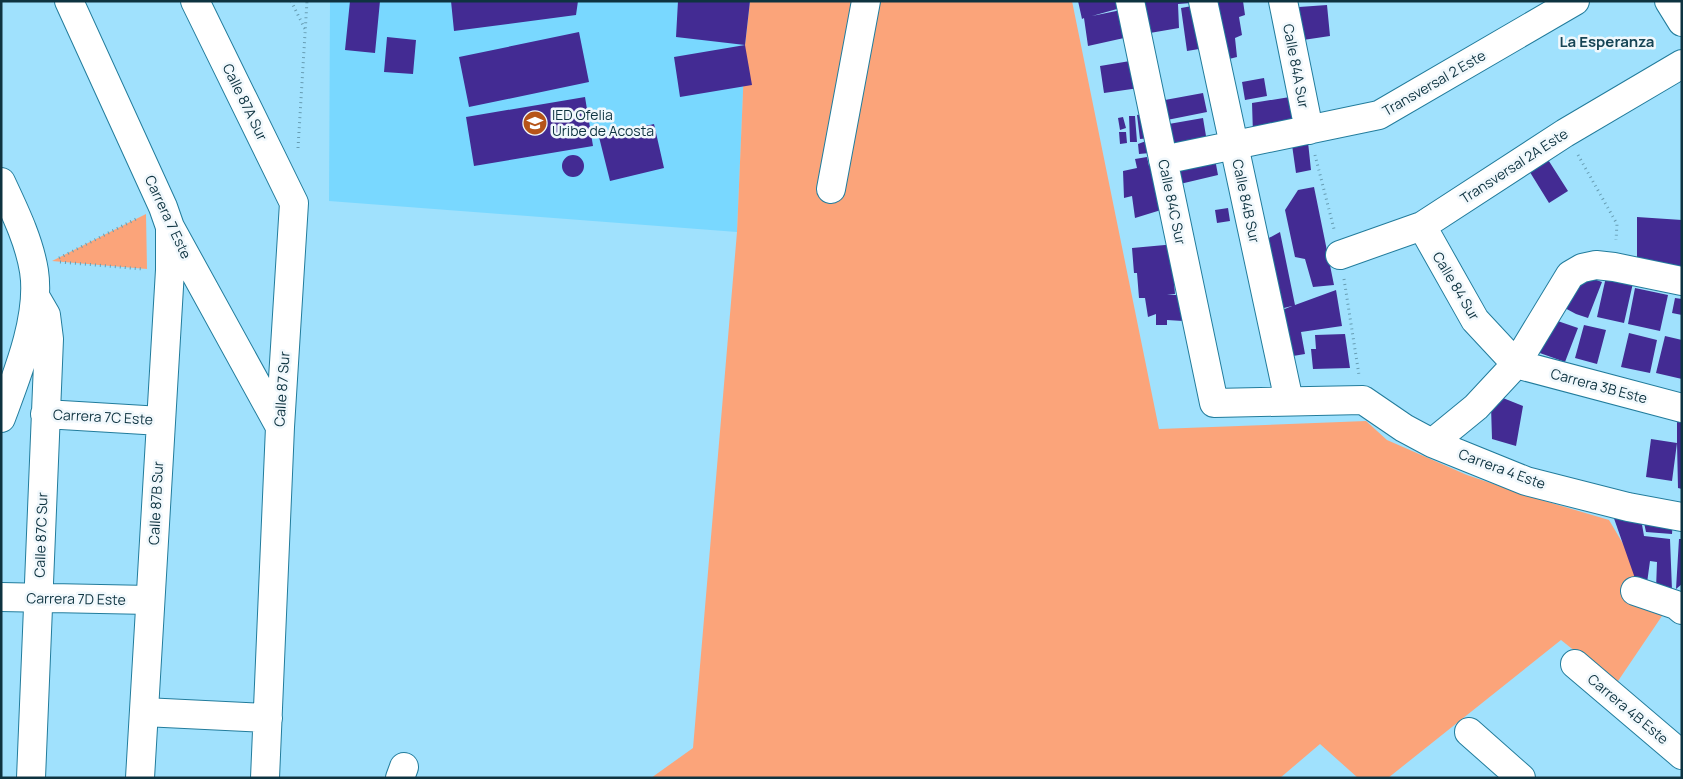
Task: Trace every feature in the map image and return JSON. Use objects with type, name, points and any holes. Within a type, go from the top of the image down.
[{"type":"street","name":"Carrera 7 Este","points":[[69,1],[167,217],[280,427]]},
{"type":"street","name":"Calle 87A Sur","points":[[195,1],[294,203]]},
{"type":"street","points":[[831,189],[866,1]]},
{"type":"street","name":"Calle 84C Sur","points":[[1130,1],[1214,403],[1289,401]]},
{"type":"street","name":"Calle 84B Sur","points":[[1204,1],[1289,401]]},
{"type":"street","name":"Calle 84A Sur","points":[[1283,1],[1309,130]]},
{"type":"street","name":"Transversal 2 Este","points":[[1163,160],[1379,115],[1575,1]]},
{"type":"street","points":[[1669,1],[1682,22]]},
{"type":"street","name":"Transversal 2A Este","points":[[1340,255],[1422,226],[1565,133],[1682,64]]},
{"type":"street","points":[[1,182],[21,227],[34,271],[35,296],[25,352],[1,418]]},
{"type":"street","name":"Calle 87 Sur","points":[[265,778],[280,427],[294,203]]},
{"type":"street","name":"Calle 87B Sur","points":[[140,778],[170,270],[167,217]]},
{"type":"street","name":"Calle 84 Sur","points":[[1422,226],[1475,320],[1516,364]]},
{"type":"street","points":[[1432,443],[1476,407],[1516,364],[1570,275],[1582,268],[1596,266],[1682,281]]},
{"type":"street","name":"Calle 87C Sur","points":[[31,778],[49,339],[46,315],[35,296]]},
{"type":"street","name":"Carrera 3B Este","points":[[1516,364],[1682,408]]},
{"type":"street","name":"Carrera 4 Este","points":[[1289,401],[1363,400],[1404,428],[1432,443],[1526,481],[1628,507],[1682,517]]},
{"type":"street","name":"Carrera 7C Este","points":[[45,414],[161,420]]},
{"type":"street","points":[[1634,591],[1676,605],[1682,610]]},
{"type":"street","name":"Carrera 7D Este","points":[[1,597],[150,600]]},
{"type":"street","name":"Carrera 4B Este","points":[[1574,664],[1682,755]]},
{"type":"street","points":[[144,712],[268,718]]},
{"type":"street","points":[[1469,732],[1521,778]]},
{"type":"path","points":[[291,1],[306,29]]},
{"type":"path","points":[[298,155],[307,1]]},
{"type":"path","points":[[1565,133],[1617,224],[1614,268]]},
{"type":"path","points":[[167,217],[52,262],[170,270]]},
{"type":"shaded area","name":"IED Ofelia Uribe de Acosta","points":[[330,1],[750,1],[745,45],[737,232],[329,201]]},
{"type":"shaded area","points":[[750,1],[1072,1],[1159,429],[1366,421],[1387,440],[1467,475],[1609,520],[1664,613],[1616,684],[1561,640],[1388,778],[1358,778],[1320,744],[1280,778],[651,778],[693,748],[737,232],[745,45]]},
{"type":"shaded area","points":[[146,214],[147,269],[52,261]]},
{"type":"building","points":[[350,1],[380,1],[375,53],[345,50]]},
{"type":"building","points":[[451,1],[578,1],[576,15],[454,31]]},
{"type":"building","points":[[678,1],[750,1],[745,45],[676,37]]},
{"type":"building","points":[[1078,1],[1117,1],[1117,9],[1092,16],[1121,10],[1124,38],[1088,46],[1084,18],[1082,19]]},
{"type":"building","points":[[1135,1],[1191,1],[1191,3],[1178,4],[1179,28],[1144,34]]},
{"type":"building","points":[[1243,1],[1245,15],[1239,17],[1242,35],[1235,38],[1237,57],[1229,59],[1218,2]]},
{"type":"building","points":[[1327,5],[1330,36],[1303,40],[1299,7]]},
{"type":"building","points":[[1192,6],[1205,48],[1187,51],[1181,8]]},
{"type":"building","points":[[579,32],[589,82],[469,107],[459,57]]},
{"type":"building","points":[[387,37],[416,40],[413,74],[384,72]]},
{"type":"building","points":[[745,45],[752,85],[680,97],[674,57]]},
{"type":"building","points":[[1136,60],[1139,88],[1104,93],[1100,66]]},
{"type":"building","points":[[1264,78],[1267,96],[1245,100],[1242,82]]},
{"type":"building","points":[[1203,93],[1207,112],[1157,122],[1154,102]]},
{"type":"building","points":[[1296,96],[1297,123],[1253,134],[1252,103]]},
{"type":"building","points":[[585,97],[593,146],[474,166],[466,117]]},
{"type":"building","points":[[1149,113],[1151,138],[1140,139],[1137,115]]},
{"type":"building","points":[[1129,116],[1135,116],[1137,142],[1130,142]]},
{"type":"building","points":[[1123,117],[1126,128],[1120,130],[1118,118]]},
{"type":"building","points":[[1203,118],[1207,142],[1167,148],[1163,125]]},
{"type":"building","points":[[654,124],[664,168],[610,181],[599,137]]},
{"type":"building","points":[[1119,132],[1126,132],[1127,143],[1120,144]]},
{"type":"building","points":[[1154,138],[1150,153],[1139,154],[1138,144]]},
{"type":"building","points":[[1308,142],[1311,170],[1296,173],[1292,145]]},
{"type":"building","points":[[573,155],[581,158],[584,166],[581,174],[573,177],[565,174],[562,166],[565,158]]},
{"type":"building","points":[[1147,157],[1149,166],[1157,164],[1161,210],[1135,218],[1132,196],[1124,198],[1123,171],[1137,168],[1135,159]]},
{"type":"building","points":[[1547,158],[1568,191],[1549,203],[1528,169]]},
{"type":"building","points":[[1215,159],[1218,175],[1180,184],[1179,168]]},
{"type":"building","points":[[1314,187],[1334,285],[1313,287],[1305,259],[1295,257],[1285,210],[1298,190]]},
{"type":"building","points":[[1228,208],[1230,221],[1217,223],[1215,210]]},
{"type":"building","points":[[1637,217],[1682,220],[1681,269],[1637,265]]},
{"type":"building","points":[[1280,232],[1295,305],[1336,290],[1342,326],[1301,332],[1305,354],[1287,357],[1280,311],[1292,306],[1276,310],[1267,239]]},
{"type":"building","points":[[1176,244],[1173,269],[1175,294],[1167,295],[1182,295],[1183,321],[1167,320],[1167,325],[1156,325],[1156,314],[1148,317],[1145,298],[1139,298],[1132,248]]},
{"type":"building","points":[[1582,275],[1602,282],[1588,318],[1561,306]]},
{"type":"building","points":[[1606,277],[1633,283],[1624,323],[1597,317]]},
{"type":"building","points":[[1635,288],[1668,295],[1660,331],[1628,324]]},
{"type":"building","points":[[1675,298],[1682,299],[1682,315],[1672,313]]},
{"type":"building","points":[[1549,318],[1578,328],[1565,362],[1537,352]]},
{"type":"building","points":[[1584,325],[1606,330],[1597,364],[1575,358]]},
{"type":"building","points":[[1629,333],[1657,340],[1650,373],[1621,367]]},
{"type":"building","points":[[1345,334],[1350,368],[1313,369],[1311,349],[1316,349],[1315,335]]},
{"type":"building","points":[[1665,336],[1682,340],[1682,379],[1656,373]]},
{"type":"building","points":[[1498,396],[1523,406],[1516,446],[1492,439],[1491,406]]},
{"type":"building","points":[[1677,409],[1682,410],[1682,489],[1678,488]]},
{"type":"building","points":[[1651,439],[1677,443],[1672,481],[1646,477]]},
{"type":"building","points":[[1610,507],[1640,513],[1644,536],[1670,539],[1672,590],[1656,589],[1657,562],[1650,561],[1647,583],[1637,584]]},
{"type":"building","points":[[1642,513],[1673,518],[1672,534],[1646,532]]},
{"type":"building","points":[[1679,539],[1682,539],[1682,584],[1676,589]]},
{"type":"place","name":"IED Ofelia Uribe de Acosta","points":[[535,123]]},
{"type":"district","name":"La Esperanza","points":[[1607,42]]}]
